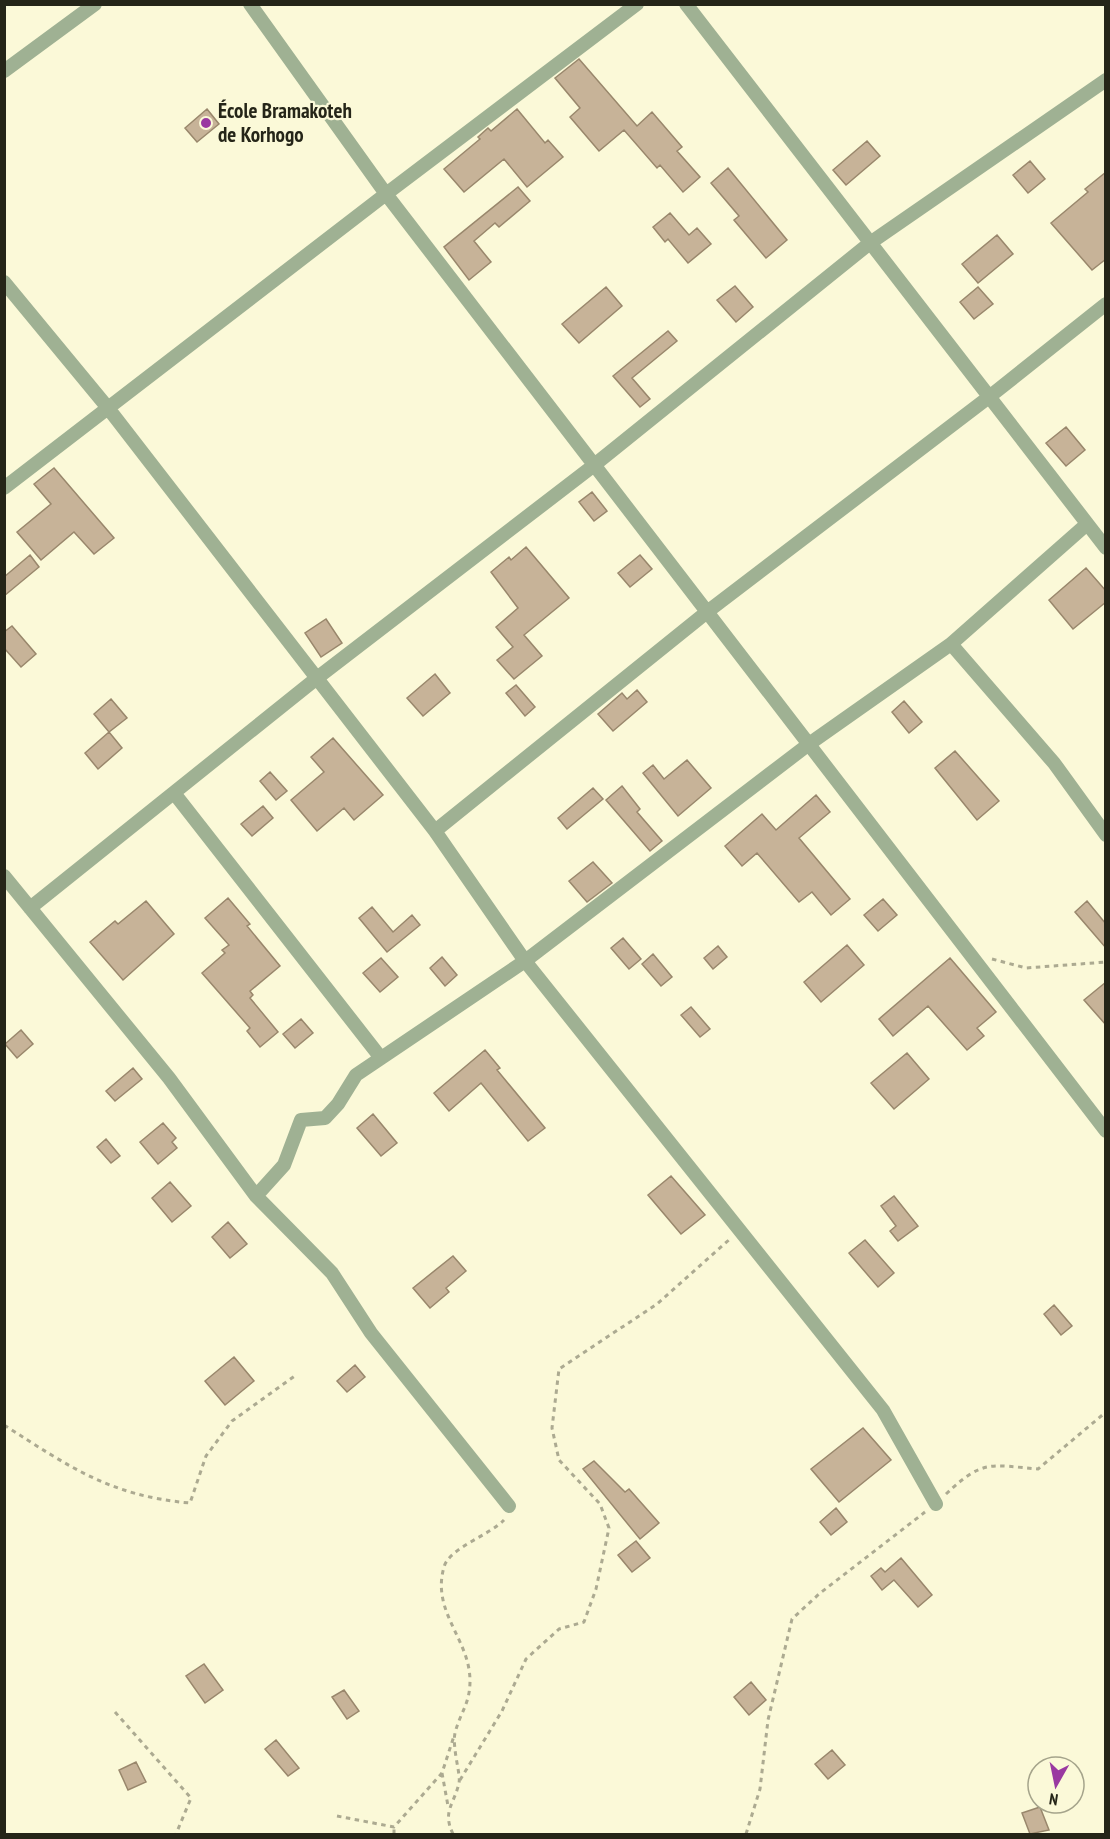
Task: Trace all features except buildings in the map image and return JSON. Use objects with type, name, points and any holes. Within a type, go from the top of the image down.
[{"type":"street","points":[[4,71],[95,4]]},
{"type":"street","points":[[250,4],[386,194],[1106,1131]]},
{"type":"street","points":[[4,488],[637,4]]},
{"type":"street","points":[[686,4],[1106,548]]},
{"type":"street","points":[[30,908],[317,678],[593,466],[870,243],[1106,80]]},
{"type":"street","points":[[4,282],[108,408],[435,831],[525,961],[883,1410],[936,1504]]},
{"type":"street","points":[[435,831],[707,612],[989,397],[1106,304]]},
{"type":"street","points":[[256,1196],[284,1165],[301,1120],[325,1118],[338,1104],[356,1075],[525,961],[809,744],[951,644],[1087,524]]},
{"type":"street","points":[[951,644],[1054,763],[1106,835]]},
{"type":"street","points":[[174,793],[381,1058]]},
{"type":"street","points":[[7,883],[169,1078],[256,1196],[332,1273],[371,1333],[509,1506]]},
{"type":"path","points":[[970,954],[1026,968],[1106,962]]},
{"type":"path","points":[[449,1809],[460,1780],[502,1711],[526,1659],[559,1629],[585,1622],[596,1589],[609,1528],[600,1504],[559,1460],[552,1428],[559,1369],[657,1304],[739,1230]]},
{"type":"path","points":[[4,1425],[62,1463],[108,1486],[153,1500],[190,1503],[206,1456],[232,1421],[296,1375]]},
{"type":"path","points":[[746,1834],[760,1789],[768,1720],[792,1619],[819,1594],[936,1504],[968,1473],[990,1465],[1038,1469],[1106,1412]]},
{"type":"path","points":[[394,1834],[394,1827],[442,1773],[467,1706],[470,1678],[458,1636],[444,1611],[440,1592],[444,1564],[462,1547],[496,1529],[506,1518],[509,1506]]},
{"type":"path","points":[[115,1712],[191,1798],[176,1834]]},
{"type":"path","points":[[455,1734],[455,1763],[460,1780]]},
{"type":"path","points":[[442,1773],[449,1809],[448,1822],[453,1834]]},
{"type":"path","points":[[337,1816],[394,1827]]},
{"type":"place","name":"École Bramakoteh de Korhogo","points":[[206,123]]}]
